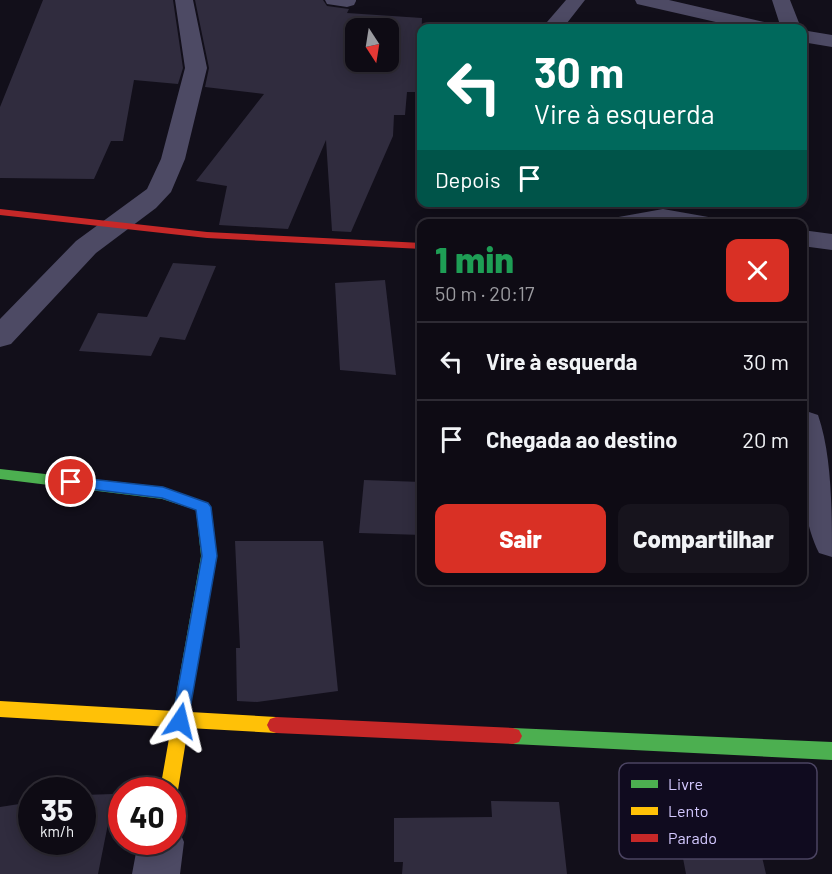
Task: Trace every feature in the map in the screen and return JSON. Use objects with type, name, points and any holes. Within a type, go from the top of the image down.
[{"type":"street","points":[[4,327],[86,247],[147,203],[158,192],[173,159],[195,68],[191,32],[184,0]]},
{"type":"street","points":[[334,0],[347,1]]},
{"type":"street","points":[[557,24],[576,0]]},
{"type":"street","points":[[644,0],[749,24]]},
{"type":"street","points":[[781,0],[790,24]]},
{"type":"street","points":[[807,37],[832,41]]},
{"type":"street","points":[[636,219],[661,210],[689,219]]},
{"type":"street","points":[[0,212],[207,235],[417,246]]},
{"type":"street","points":[[807,239],[832,243]]},
{"type":"street","points":[[807,428],[832,542]]},
{"type":"street","points":[[0,474],[163,493],[203,507],[209,556],[171,777]]},
{"type":"street","points":[[0,709],[180,721],[832,751]]},
{"type":"street","points":[[156,874],[159,855]]},
{"type":"building","points":[[43,0],[173,0],[183,68],[178,84],[134,80],[123,141],[111,141],[94,179],[0,178],[0,107]]},
{"type":"building","points":[[195,0],[323,0],[327,6],[349,9],[347,13],[422,18],[422,24],[417,24],[417,92],[407,92],[405,115],[394,115],[393,136],[351,232],[332,231],[326,140],[288,229],[219,225],[227,186],[196,181],[264,94],[205,87],[209,68]]},
{"type":"building","points":[[173,263],[216,266],[185,340],[160,337],[151,356],[79,351],[98,313],[147,317]]},
{"type":"building","points":[[385,280],[396,375],[340,370],[335,283]]},
{"type":"building","points":[[364,480],[417,482],[417,535],[359,533]]},
{"type":"building","points":[[235,541],[323,541],[338,691],[257,702],[237,701],[236,648],[240,648]]},
{"type":"building","points":[[108,794],[108,824],[98,874],[0,874],[0,807],[18,804],[18,855],[96,855],[96,795]]},
{"type":"building","points":[[491,801],[559,802],[567,874],[402,874],[403,862],[394,862],[394,818],[492,817]]},
{"type":"building","points":[[683,859],[762,859],[766,874],[686,874]]},
{"type":"traffic: fast","points":[[0,474],[163,493],[203,507],[209,556],[182,713]]},
{"type":"traffic: fast","points":[[513,736],[832,751]]},
{"type":"traffic: slow","points":[[0,709],[276,725]]},
{"type":"traffic: slow","points":[[171,777],[182,713]]},
{"type":"traffic: jam","points":[[0,212],[207,235],[417,246]]},
{"type":"traffic: jam","points":[[276,725],[513,736]]},
{"type":"route","points":[[71,482],[163,493],[203,507],[209,556],[180,721]]}]
